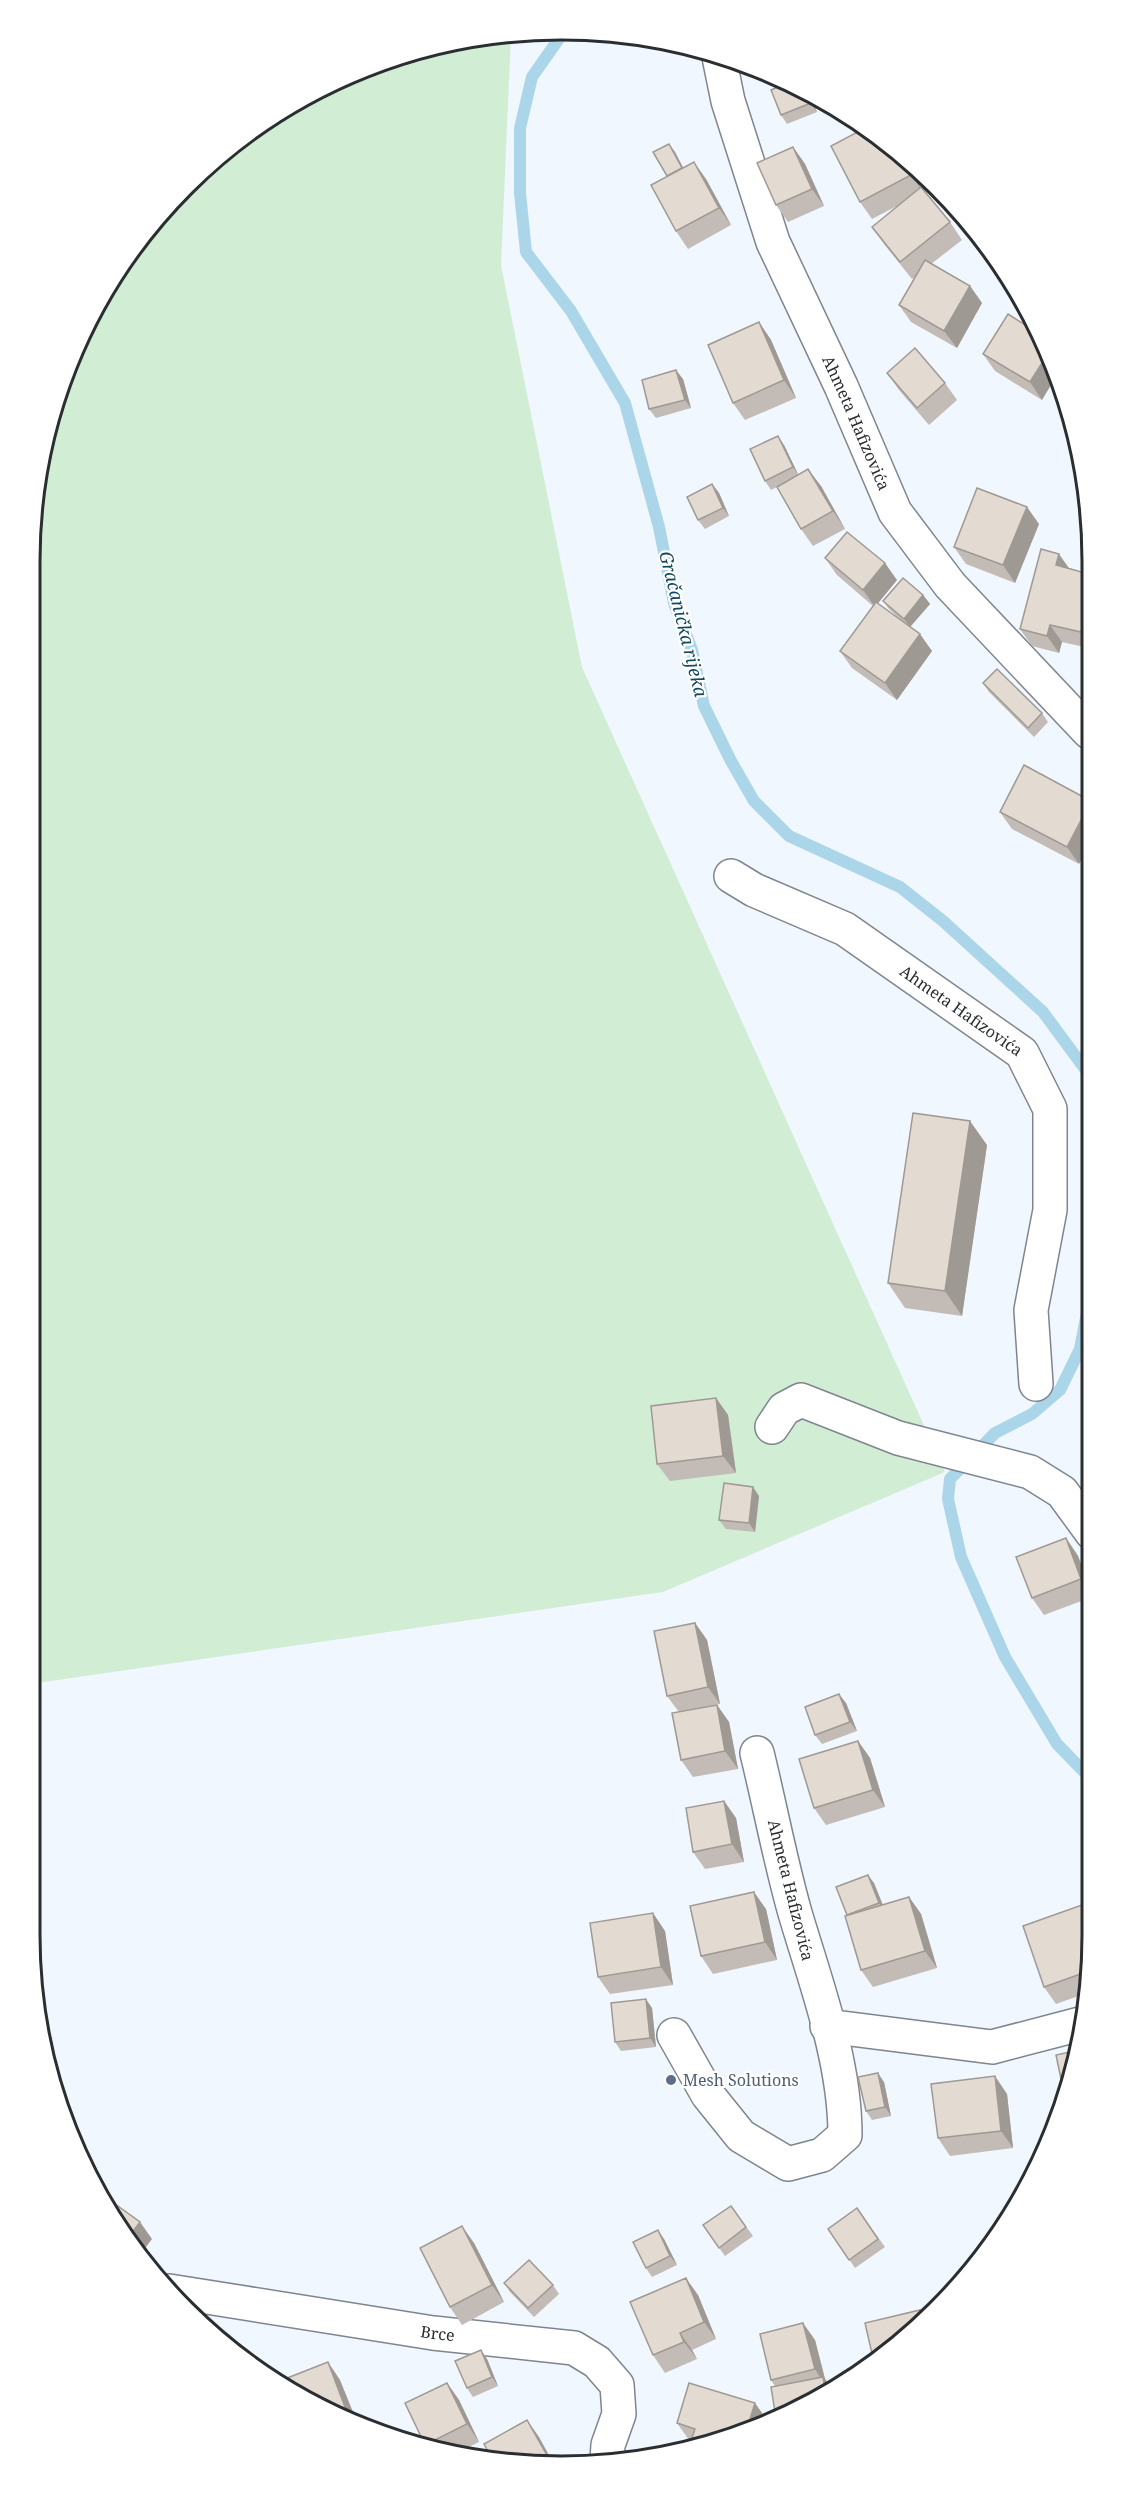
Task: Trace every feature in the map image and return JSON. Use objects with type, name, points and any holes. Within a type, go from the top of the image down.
[{"type":"street","name":"Ahmeta Hafizovića","points":[[721,65],[728,102],[773,242],[841,386],[895,512],[950,585],[1082,725]]},
{"type":"street","name":"Ahmeta Hafizovića","points":[[731,876],[754,890],[845,929],[1022,1053],[1050,1109],[1050,1210],[1031,1311],[1036,1384]]},
{"type":"street","points":[[772,1427],[784,1409],[801,1400],[898,1438],[1030,1472],[1062,1492],[1082,1519]]},
{"type":"street","name":"Ahmeta Hafizovića","points":[[674,2035],[708,2095],[741,2136],[788,2164],[822,2154],[845,2135],[845,2109],[827,2026],[791,1899],[757,1753]]},
{"type":"street","points":[[827,2026],[992,2047],[1074,2026]]},
{"type":"street","name":"Brce","points":[[184,2293],[434,2333],[574,2348],[597,2362],[617,2385],[619,2414],[608,2453]]},
{"type":"green space","points":[[511,43],[501,265],[582,667],[945,1472],[663,1592],[40,1683],[40,562],[45,493],[58,427],[80,362],[94,331],[128,272],[170,218],[218,170],[272,128],[331,94],[394,68],[427,58],[493,45]]},
{"type":"building","points":[[777,87],[810,103],[781,115],[771,90]]},
{"type":"building","points":[[857,132],[911,175],[860,202],[831,146]]},
{"type":"building","points":[[669,144],[682,168],[667,176],[653,152]]},
{"type":"building","points":[[793,147],[812,189],[776,205],[757,163]]},
{"type":"building","points":[[694,162],[719,208],[676,231],[651,185]]},
{"type":"building","points":[[921,187],[950,222],[900,262],[872,227]]},
{"type":"building","points":[[925,260],[970,286],[944,331],[899,305]]},
{"type":"building","points":[[1008,314],[1026,325],[1043,362],[1030,382],[983,354]]},
{"type":"building","points":[[759,322],[784,380],[733,403],[708,345]]},
{"type":"building","points":[[915,348],[945,383],[917,408],[887,373]]},
{"type":"building","points":[[676,370],[685,400],[649,409],[642,380]]},
{"type":"building","points":[[778,436],[793,467],[765,481],[750,449]]},
{"type":"building","points":[[808,469],[833,511],[801,529],[777,487]]},
{"type":"building","points":[[712,484],[723,508],[698,520],[687,497]]},
{"type":"building","points":[[977,488],[1027,507],[1003,565],[954,547]]},
{"type":"building","points":[[847,532],[885,563],[863,590],[825,558]]},
{"type":"building","points":[[1041,549],[1059,554],[1056,565],[1082,572],[1081,632],[1050,625],[1047,636],[1020,629]]},
{"type":"building","points":[[903,578],[923,595],[904,619],[883,601]]},
{"type":"building","points":[[876,602],[920,634],[885,683],[840,651]]},
{"type":"building","points":[[997,669],[1042,713],[1028,728],[983,683]]},
{"type":"building","points":[[1024,765],[1082,796],[1082,818],[1067,847],[1000,812]]},
{"type":"building","points":[[913,1113],[970,1121],[945,1291],[888,1283]]},
{"type":"building","points":[[716,1398],[723,1456],[657,1464],[651,1406]]},
{"type":"building","points":[[724,1483],[753,1487],[749,1523],[719,1520]]},
{"type":"building","points":[[1066,1538],[1081,1579],[1032,1598],[1016,1557]]},
{"type":"building","points":[[695,1623],[708,1687],[667,1696],[654,1631]]},
{"type":"building","points":[[839,1694],[850,1722],[815,1735],[805,1707]]},
{"type":"building","points":[[717,1705],[725,1751],[681,1760],[672,1713]]},
{"type":"building","points":[[858,1741],[873,1790],[814,1808],[799,1759]]},
{"type":"building","points":[[724,1801],[732,1844],[693,1852],[686,1808]]},
{"type":"building","points":[[868,1875],[879,1903],[847,1915],[836,1887]]},
{"type":"building","points":[[754,1892],[765,1942],[701,1956],[690,1906]]},
{"type":"building","points":[[909,1897],[925,1951],[861,1970],[845,1916]]},
{"type":"building","points":[[1082,1905],[1081,1974],[1044,1987],[1023,1926]]},
{"type":"building","points":[[653,1913],[661,1967],[598,1977],[590,1923]]},
{"type":"building","points":[[646,1999],[650,2038],[615,2042],[611,2003]]},
{"type":"building","points":[[1069,2052],[1061,2081],[1056,2055]]},
{"type":"building","points":[[878,2073],[885,2107],[866,2111],[858,2077]]},
{"type":"building","points":[[995,2076],[1001,2131],[938,2138],[931,2084]]},
{"type":"building","points":[[116,2205],[140,2222],[133,2231]]},
{"type":"building","points":[[731,2206],[746,2227],[719,2248],[703,2225]]},
{"type":"building","points":[[857,2208],[878,2239],[849,2260],[828,2229]]},
{"type":"building","points":[[462,2226],[492,2285],[450,2307],[420,2248]]},
{"type":"building","points":[[658,2230],[670,2256],[646,2268],[633,2242]]},
{"type":"building","points":[[529,2260],[553,2285],[528,2308],[504,2283]]},
{"type":"building","points":[[686,2278],[704,2322],[680,2333],[684,2342],[653,2355],[630,2302]]},
{"type":"building","points":[[920,2310],[920,2312],[872,2353],[865,2323]]},
{"type":"building","points":[[803,2323],[815,2369],[771,2380],[760,2334]]},
{"type":"building","points":[[481,2350],[492,2377],[467,2388],[455,2361]]},
{"type":"building","points":[[328,2362],[346,2409],[331,2402],[288,2378]]},
{"type":"building","points":[[823,2377],[824,2385],[775,2410],[771,2387]]},
{"type":"building","points":[[447,2383],[467,2424],[435,2440],[421,2436],[405,2403]]},
{"type":"building","points":[[689,2383],[755,2403],[750,2420],[696,2438],[692,2439],[695,2429],[677,2423]]},
{"type":"building","points":[[527,2420],[547,2455],[493,2451],[487,2450],[484,2444]]},
{"type":"waterway","name":"Gračanička rijeka","points":[[558,40],[532,77],[520,128],[520,193],[526,252],[571,311],[625,403],[659,527],[674,603],[692,650],[704,706],[731,761],[754,801],[789,836],[900,887],[943,921],[1043,1012],[1082,1065]]},
{"type":"waterway","name":"Gračanička rijeka","points":[[1082,1339],[1080,1349],[1060,1390],[1032,1414],[995,1433],[950,1479],[948,1499],[961,1557],[1005,1657],[1057,1744],[1082,1770]]},
{"type":"place","name":"Mesh Solutions","points":[[671,2080]]}]
